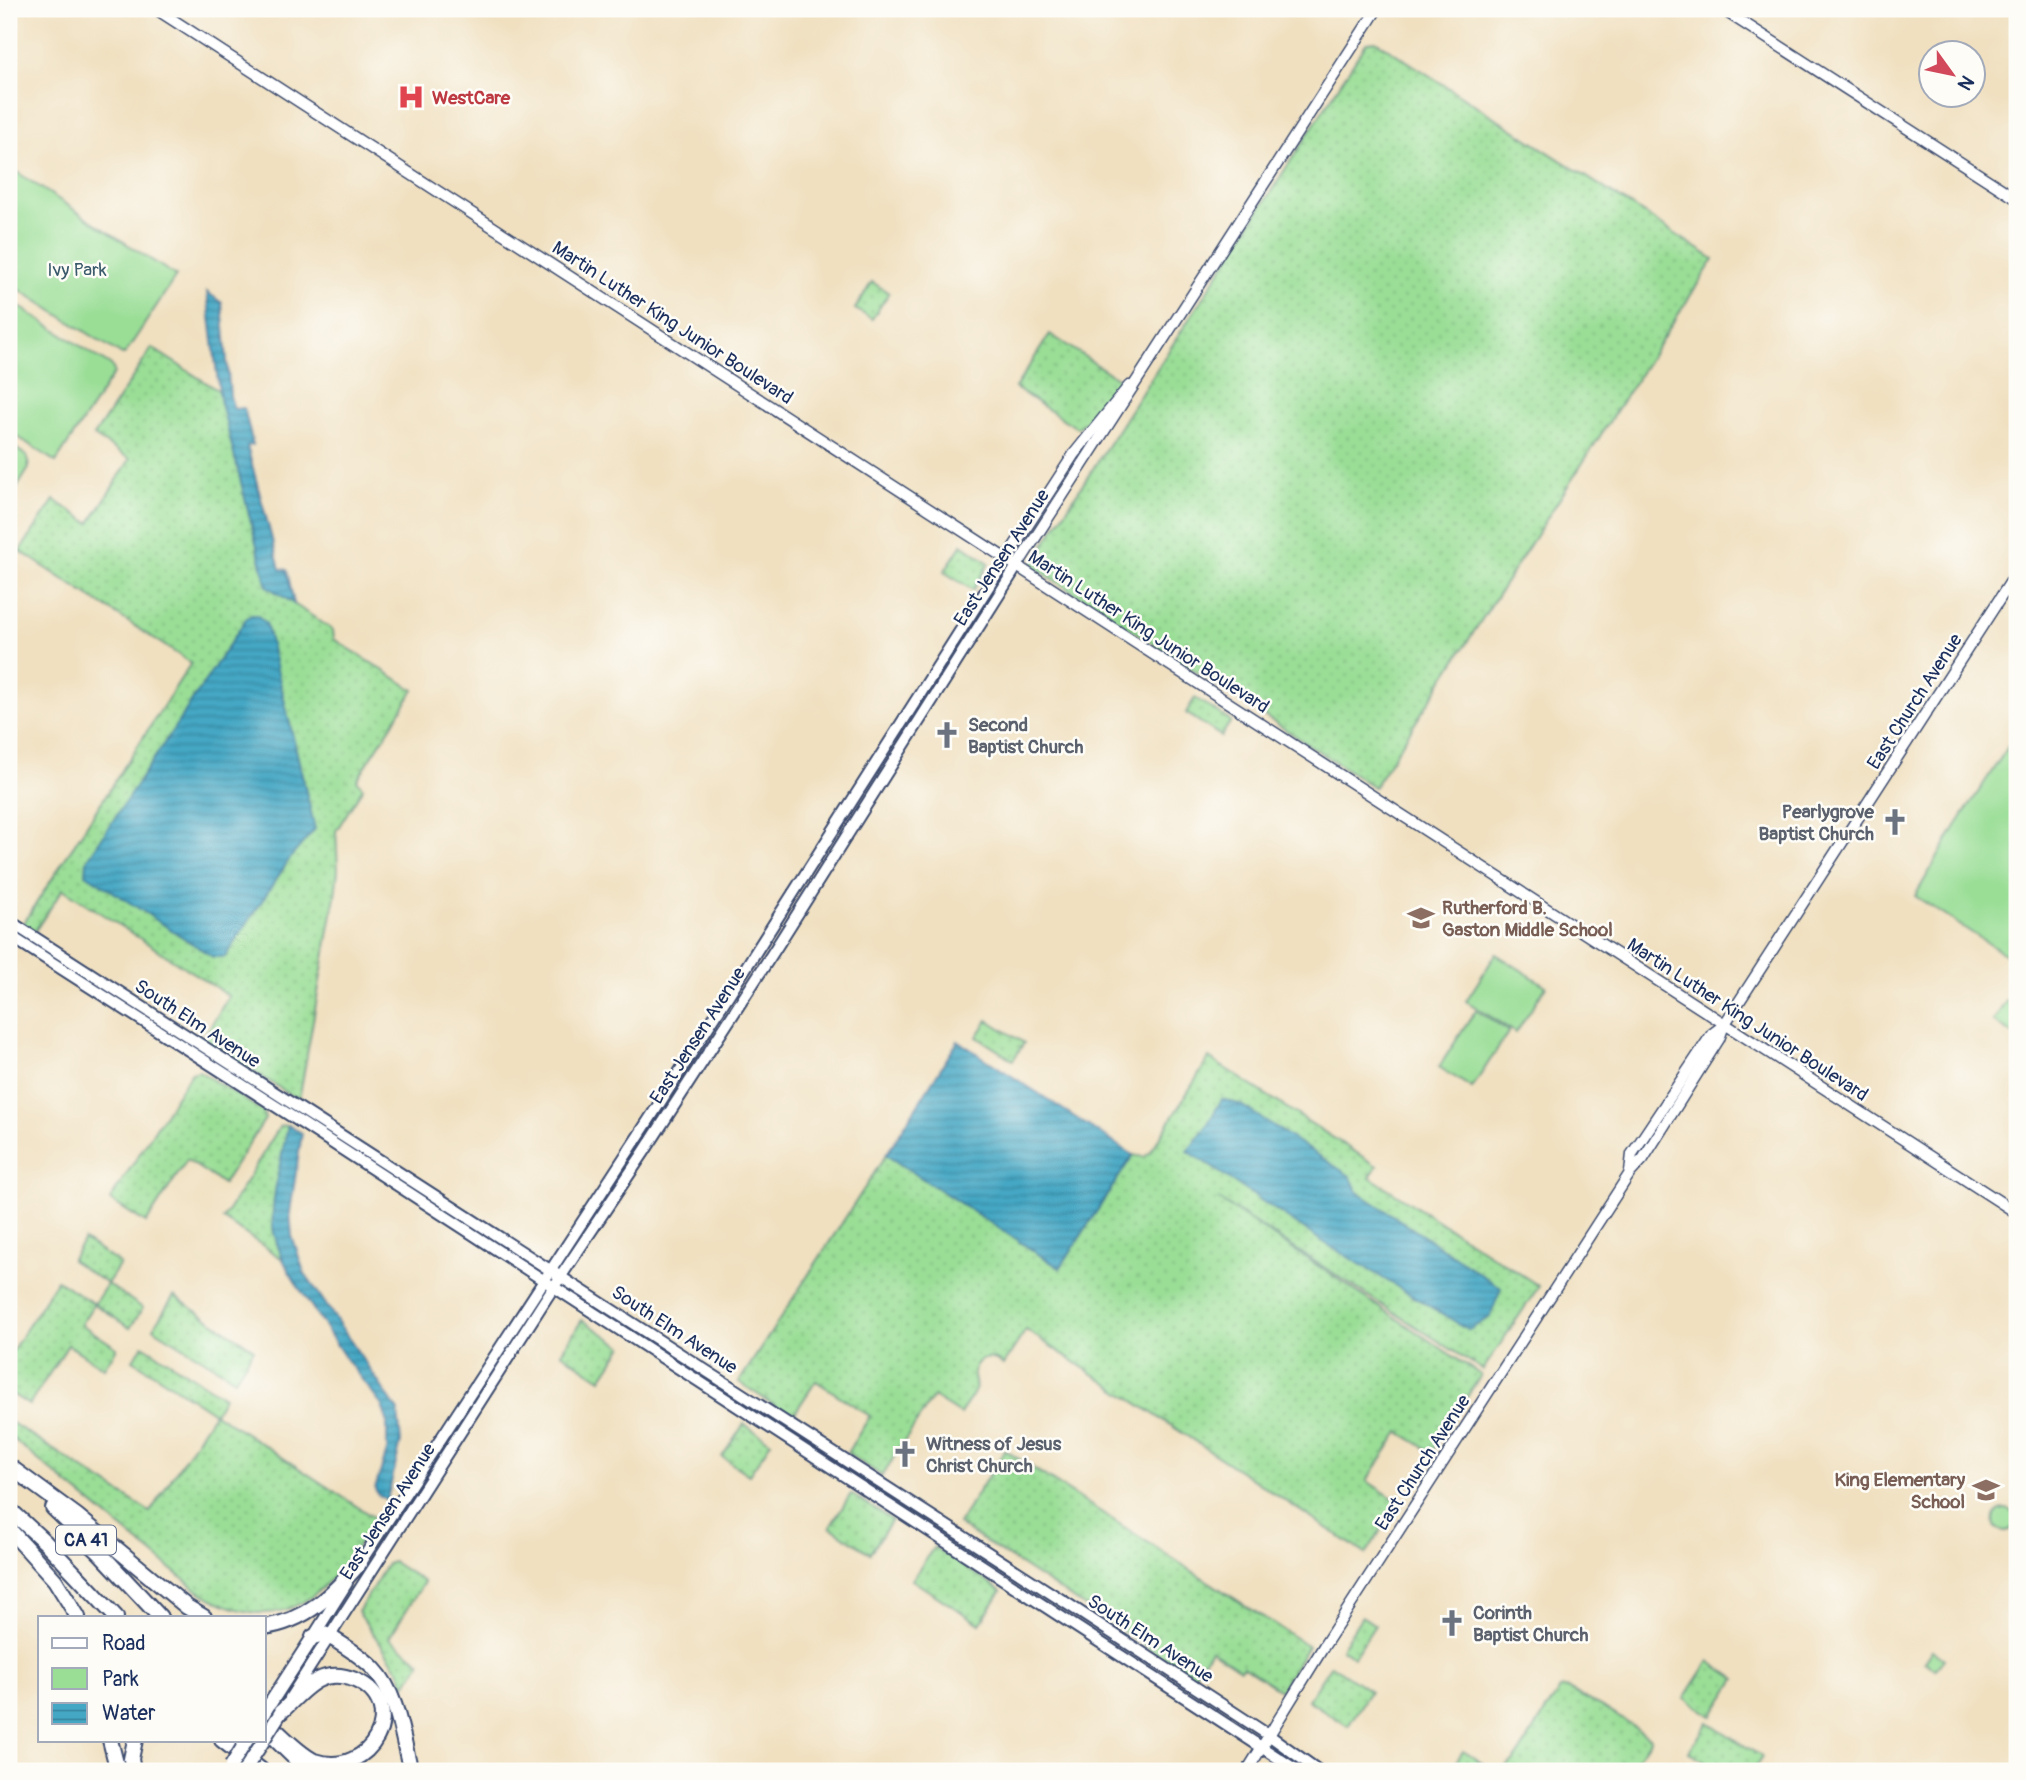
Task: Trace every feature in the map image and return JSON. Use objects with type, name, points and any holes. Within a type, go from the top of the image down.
[{"type":"highway","name":"CA 41","points":[[9,1467],[100,1553],[159,1616]]},
{"type":"highway","points":[[9,1467],[77,1516],[187,1607],[202,1616]]},
{"type":"highway","name":"CA 41","points":[[9,1509],[45,1542],[115,1616]]},
{"type":"highway","points":[[9,1529],[55,1580],[77,1616]]},
{"type":"highway","points":[[266,1627],[287,1622],[309,1612],[326,1599],[359,1564]]},
{"type":"highway","points":[[313,1637],[324,1634],[330,1636],[366,1662],[385,1684],[411,1771]]},
{"type":"highway","points":[[266,1721],[314,1761],[334,1766],[359,1760],[374,1747],[381,1731],[382,1717],[373,1693],[357,1681],[340,1676],[329,1676],[312,1684],[277,1706]]},
{"type":"highway","points":[[266,1730],[308,1771]]},
{"type":"highway","points":[[111,1742],[118,1771]]},
{"type":"highway","points":[[133,1771],[131,1759],[135,1742]]},
{"type":"highway","points":[[225,1742],[262,1771]]},
{"type":"highway","points":[[234,1742],[262,1771]]},
{"type":"main road","name":"East Jensen Avenue","points":[[266,1734],[277,1706],[313,1637],[542,1281],[653,1115],[1006,559]]},
{"type":"main road","name":"East Jensen Avenue","points":[[266,1712],[277,1706],[330,1636],[779,942],[1017,566]]},
{"type":"main road","name":"South Elm Avenue","points":[[9,921],[1270,1736],[1319,1771]]},
{"type":"main road","name":"South Elm Avenue","points":[[9,935],[1298,1771]]},
{"type":"main road","points":[[442,1460],[443,1448],[458,1425],[458,1410]]},
{"type":"main road","points":[[387,1549],[384,1539],[400,1512],[402,1497]]},
{"type":"main road","name":"East Jensen Avenue","points":[[232,1770],[246,1742]]},
{"type":"main road","name":"East Jensen Avenue","points":[[232,1770],[261,1742]]},
{"type":"street","name":"Martin Luther King Junior Boulevard","points":[[156,9],[2017,1213]]},
{"type":"street","name":"East Jensen Avenue","points":[[1017,566],[1377,9]]},
{"type":"street","points":[[1722,9],[2017,199]]},
{"type":"street","name":"East Jensen Avenue","points":[[1006,559],[1074,454],[1157,350]]},
{"type":"street","name":"East Church Avenue","points":[[1247,1771],[1329,1637],[1630,1173],[1643,1159],[1719,1039],[1724,1025],[2017,572]]},
{"type":"green space","points":[[1376,41],[1714,259],[1374,787],[1031,565],[1367,42]]},
{"type":"green space","name":"Ivy Park","points":[[9,167],[176,276],[125,354],[122,355],[9,283]]},
{"type":"green space","points":[[872,282],[889,293],[872,319],[855,309]]},
{"type":"green space","points":[[9,300],[113,367],[114,373],[56,462],[9,431]]},
{"type":"green space","points":[[1050,334],[1120,380],[1097,414],[1077,428],[1015,388]]},
{"type":"green space","points":[[152,348],[219,391],[267,586],[333,630],[334,639],[414,690],[357,780],[363,788],[336,831],[338,870],[335,896],[299,1100],[202,1040],[229,996],[63,889],[35,931],[23,924],[191,663],[20,551],[54,500],[90,523],[130,459],[94,436]]},
{"type":"green space","points":[[9,444],[27,456],[29,468],[9,501]]},
{"type":"green space","points":[[962,544],[989,563],[973,590],[944,572]]},
{"type":"green space","points":[[1195,698],[1231,721],[1221,736],[1186,713]]},
{"type":"green space","points":[[2017,733],[2017,962],[1915,896],[1956,826]]},
{"type":"green space","points":[[1496,954],[1546,986],[1516,1033],[1466,1001]]},
{"type":"green space","points":[[2017,996],[2017,1037],[1993,1021],[2007,1000]]},
{"type":"green space","points":[[1476,1010],[1509,1031],[1472,1088],[1439,1067]]},
{"type":"green space","points":[[988,1020],[1024,1043],[1013,1060],[977,1037]]},
{"type":"green space","points":[[1209,1058],[1377,1166],[1370,1177],[1539,1286],[1483,1370],[1218,1199],[1481,1375],[1432,1452],[1399,1432],[1367,1481],[1399,1502],[1366,1554],[1026,1330],[1003,1365],[990,1359],[978,1363],[974,1373],[975,1390],[960,1414],[933,1397],[882,1476],[847,1453],[870,1416],[816,1381],[792,1417],[739,1382],[886,1155],[1060,1268],[1133,1155],[1144,1157],[1150,1153]]},
{"type":"green space","points":[[199,1071],[264,1112],[265,1119],[223,1184],[187,1160],[146,1223],[110,1200],[191,1073]]},
{"type":"green space","points":[[288,1125],[273,1222],[284,1260],[223,1219],[280,1126]]},
{"type":"green space","points":[[84,1240],[120,1264],[107,1284],[71,1260]]},
{"type":"green space","points":[[57,1280],[94,1304],[81,1324],[117,1348],[104,1368],[68,1345],[29,1405],[9,1392],[9,1356]]},
{"type":"green space","points":[[107,1284],[143,1308],[130,1328],[94,1304]]},
{"type":"green space","points":[[174,1296],[254,1349],[235,1379],[153,1328]]},
{"type":"green space","points":[[582,1320],[623,1346],[601,1379],[561,1353]]},
{"type":"green space","points":[[143,1345],[224,1397],[215,1413],[376,1519],[341,1568],[322,1588],[302,1602],[280,1611],[256,1613],[228,1606],[197,1590],[9,1436],[9,1421],[150,1512],[214,1413],[133,1360]]},
{"type":"green space","points":[[744,1424],[771,1442],[749,1475],[722,1457]]},
{"type":"green space","points":[[1005,1450],[1308,1646],[1280,1690],[1243,1666],[1240,1669],[1211,1650],[1193,1677],[958,1524]]},
{"type":"green space","points":[[851,1494],[892,1520],[870,1553],[830,1527]]},
{"type":"green space","points":[[2005,1509],[2013,1512],[2016,1520],[2013,1528],[2005,1531],[1997,1528],[1994,1520],[1997,1512]]},
{"type":"green space","points":[[934,1547],[1001,1591],[980,1624],[912,1580]]},
{"type":"green space","points":[[393,1562],[424,1582],[389,1638],[421,1662],[405,1686],[400,1672],[358,1612],[387,1564]]},
{"type":"green space","points":[[1362,1616],[1375,1625],[1354,1657],[1341,1649]]},
{"type":"green space","points":[[1932,1650],[1944,1659],[1936,1669],[1924,1662]]},
{"type":"green space","points":[[1709,1661],[1736,1679],[1712,1716],[1685,1698]]},
{"type":"green space","points":[[1331,1665],[1370,1691],[1348,1726],[1308,1700]]},
{"type":"green space","points":[[1566,1688],[1608,1710],[1651,1738],[1629,1771],[1500,1771],[1514,1761],[1560,1689]]},
{"type":"green space","points":[[1708,1722],[1762,1757],[1753,1771],[1719,1771],[1689,1752]]},
{"type":"green space","points":[[1463,1751],[1490,1768],[1488,1771],[1450,1771]]},
{"type":"water","points":[[207,292],[222,303],[230,396],[234,409],[244,408],[253,445],[247,446],[280,569],[287,570],[294,604],[267,586],[220,399]]},
{"type":"water","points":[[251,615],[257,615],[266,623],[315,829],[291,857],[225,957],[213,957],[86,874],[87,860]]},
{"type":"water","points":[[958,1041],[1133,1155],[1060,1268],[886,1155]]},
{"type":"water","points":[[1222,1099],[1241,1105],[1350,1176],[1358,1192],[1501,1288],[1490,1317],[1469,1330],[1323,1242],[1188,1151]]},
{"type":"water","points":[[288,1125],[302,1133],[290,1212],[292,1236],[304,1272],[398,1411],[401,1442],[387,1500],[377,1494],[375,1489],[387,1451],[387,1420],[382,1406],[344,1356],[296,1283],[283,1259],[274,1233],[274,1195]]},
{"type":"place","name":"WestCare","points":[[411,97]]},
{"type":"place","name":"Second Baptist Church","points":[[947,735]]},
{"type":"place","name":"Pearlygrove Baptist Church","points":[[1895,822]]},
{"type":"place","name":"Rutherford B. Gaston Middle School","points":[[1421,918]]},
{"type":"place","name":"Witness of Jesus Christ Church","points":[[905,1454]]},
{"type":"place","name":"King Elementary School","points":[[1986,1490]]},
{"type":"place","name":"Corinth Baptist Church","points":[[1452,1623]]}]
